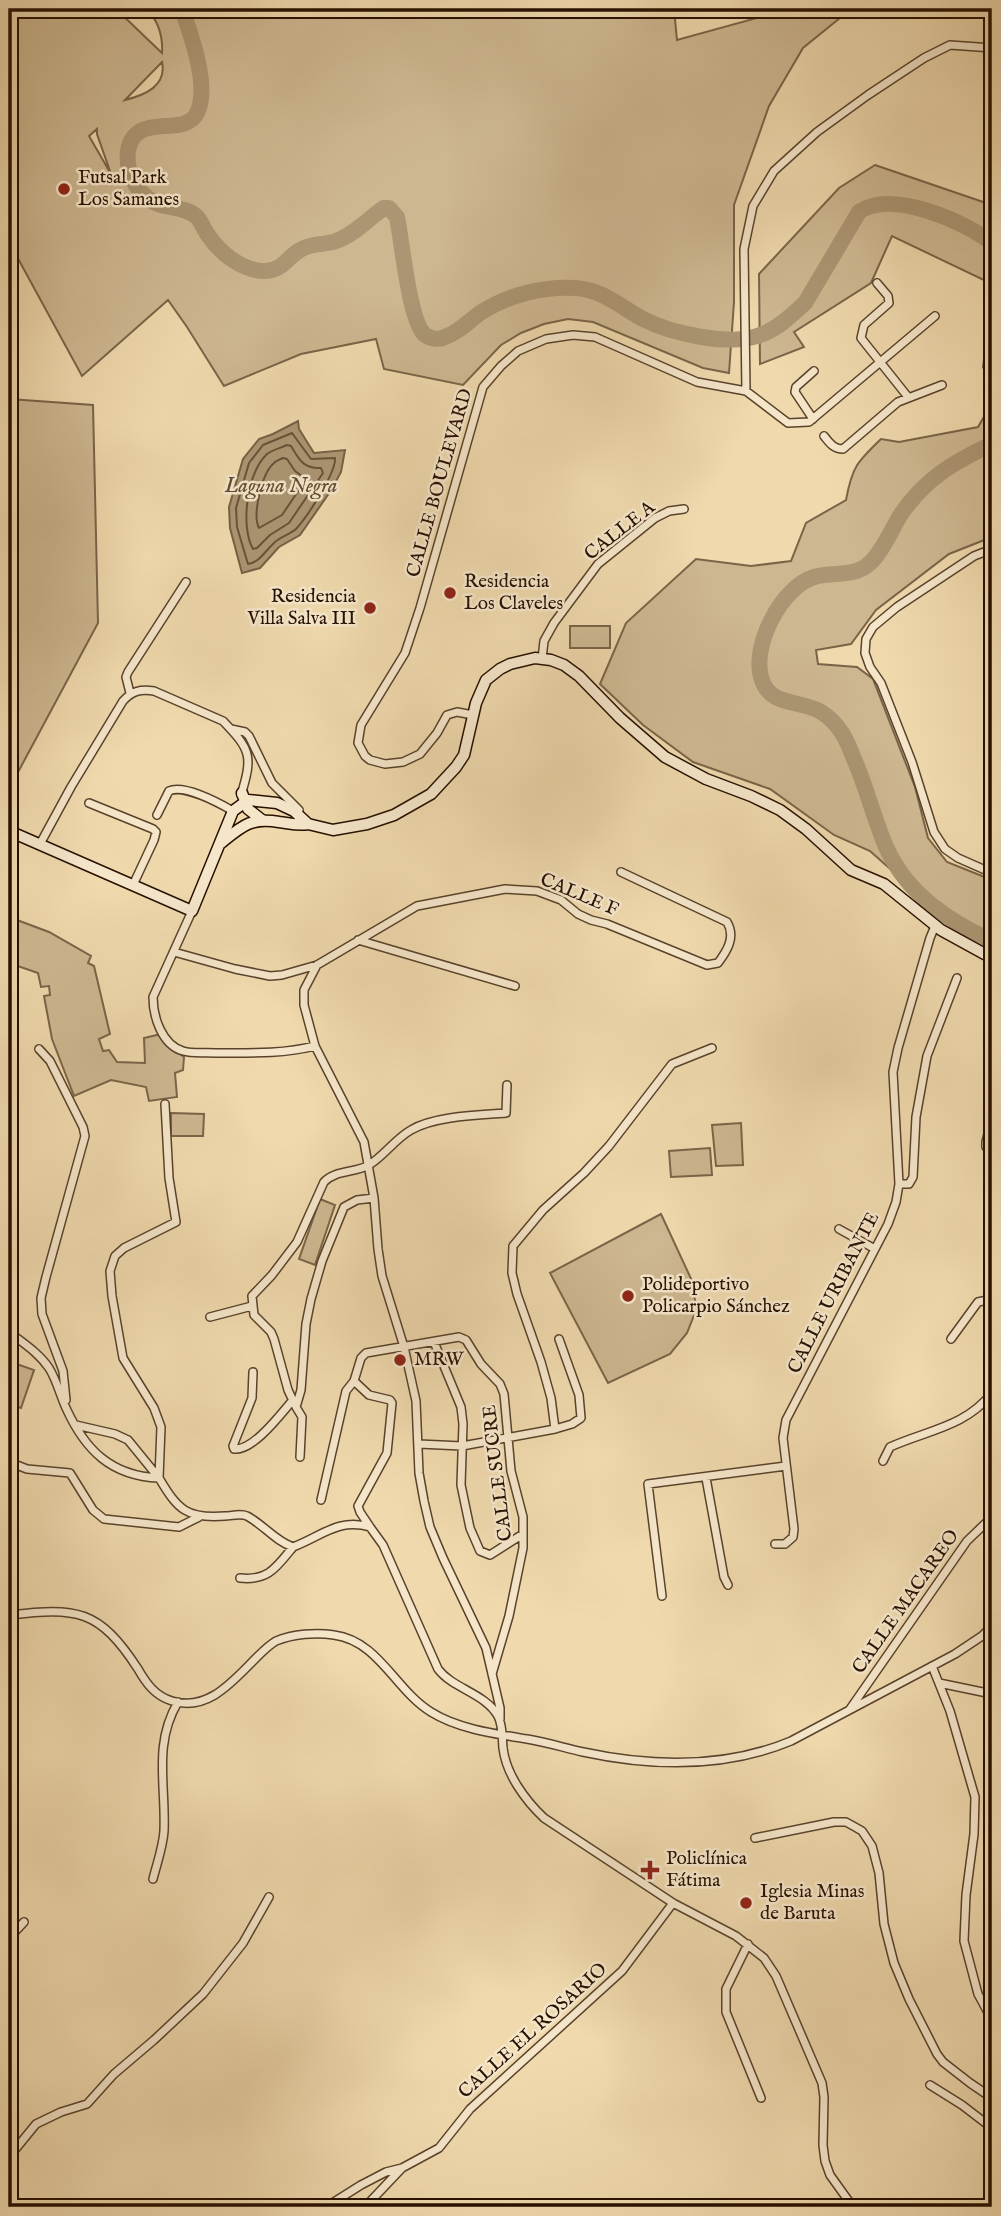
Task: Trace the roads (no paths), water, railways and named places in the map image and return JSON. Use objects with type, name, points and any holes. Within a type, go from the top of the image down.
[{"type":"street","points":[[935,316],[813,419],[803,423],[788,423],[746,391],[744,249],[753,206],[774,172],[817,132],[924,58],[950,45],[992,48]]},
{"type":"street","points":[[877,283],[888,296],[889,303],[864,325],[862,340],[908,397]]},
{"type":"street","name":"CALLE BOULEVARD","points":[[473,715],[457,712],[447,715],[420,754],[403,762],[385,764],[370,760],[365,757],[358,743],[361,726],[405,653],[421,608],[483,387],[500,366],[518,351],[546,339],[573,335],[595,337],[696,382],[746,391]]},
{"type":"street","points":[[813,419],[795,392],[796,387],[814,371]]},
{"type":"street","points":[[824,436],[835,448],[843,449],[888,409],[908,397],[942,385]]},
{"type":"street","name":"CALLE A","points":[[542,659],[544,641],[554,623],[598,564],[655,519],[684,509]]},
{"type":"street","points":[[992,549],[952,569],[897,607],[873,627],[866,639],[865,653],[870,667],[881,683],[908,752],[934,832],[945,849],[958,858],[992,873]]},
{"type":"street","points":[[130,693],[126,677],[128,672],[186,582]]},
{"type":"street","points":[[221,843],[247,823],[265,821],[308,824],[333,830],[394,816],[431,793],[449,777],[464,755],[482,686],[492,674],[510,664],[542,659],[564,665],[579,676],[629,727],[665,757],[706,779],[761,800],[787,815],[851,870],[884,884],[951,937],[992,958]]},
{"type":"street","points":[[40,844],[71,786],[130,693],[153,691],[223,721],[245,746],[249,758],[243,797],[234,810],[153,997],[153,1012],[164,1036],[183,1051],[270,1053],[315,1046]]},
{"type":"street","points":[[230,729],[245,732],[249,736],[272,783],[300,811],[308,824]]},
{"type":"street","points":[[157,815],[169,792],[177,789],[234,810]]},
{"type":"street","points":[[243,797],[285,806],[308,824]]},
{"type":"street","points":[[243,797],[252,813],[265,821]]},
{"type":"street","points":[[89,803],[156,832],[133,885]]},
{"type":"street","points":[[9,831],[192,911]]},
{"type":"street","name":"CALLE F","points":[[174,952],[235,969],[270,976],[282,975],[317,965],[417,906],[505,889],[537,891],[561,900],[578,914],[591,920],[707,965],[718,963],[729,948],[731,933],[727,922],[621,872]]},
{"type":"street","name":"CALLE URIBANTE","points":[[775,1544],[785,1544],[793,1537],[794,1529],[783,1438],[786,1420],[893,1211],[899,1184],[893,1072],[935,926]]},
{"type":"street","points":[[357,940],[515,986]]},
{"type":"street","points":[[317,965],[303,990],[304,1005],[315,1046],[364,1142],[374,1199],[382,1276],[404,1347],[416,1401],[419,1473],[430,1527],[486,1648],[500,1708],[504,1756],[512,1776],[521,1793],[544,1818],[673,1903],[748,1944],[764,1958],[776,1976],[822,2083],[825,2108],[823,2145],[827,2169],[853,2207]]},
{"type":"street","points":[[899,1184],[909,1184],[913,1177],[916,1117],[927,1056],[957,978]]},
{"type":"street","points":[[555,1429],[551,1398],[512,1273],[513,1245],[544,1210],[609,1146],[672,1064],[712,1048]]},
{"type":"street","points":[[39,1049],[50,1060],[85,1133],[41,1302],[42,1314],[63,1371],[66,1408]]},
{"type":"street","points":[[300,1457],[302,1418],[294,1404],[271,1332],[254,1315],[254,1293],[272,1275],[300,1236],[324,1181],[369,1165],[411,1130],[422,1125],[506,1113],[507,1085]]},
{"type":"street","points":[[159,1478],[162,1427],[154,1408],[123,1358],[110,1273],[112,1262],[119,1251],[177,1221],[169,1178],[165,1104]]},
{"type":"street","points":[[989,1149],[986,1142],[992,1118]]},
{"type":"street","points":[[253,1372],[252,1398],[237,1434],[234,1450],[244,1448],[294,1404],[301,1390],[307,1317],[322,1261],[344,1207],[354,1201],[374,1199]]},
{"type":"street","points":[[839,1229],[875,1249]]},
{"type":"street","points":[[951,1339],[978,1303],[992,1299]]},
{"type":"street","points":[[210,1317],[252,1306]]},
{"type":"street","points":[[9,1332],[44,1363],[57,1384],[66,1408],[93,1450],[114,1468],[136,1476],[159,1478]]},
{"type":"street","name":"CALLE SUCRE","points":[[354,1381],[361,1358],[365,1354],[459,1337],[466,1340],[504,1394],[511,1471],[523,1517],[523,1548],[509,1616],[491,1674]]},
{"type":"street","points":[[419,1444],[462,1446],[555,1429],[581,1418],[579,1395],[559,1339]]},
{"type":"street","points":[[435,1342],[461,1407],[461,1485],[470,1528],[480,1551],[490,1555],[523,1534]]},
{"type":"street","points":[[321,1500],[346,1391],[354,1381],[366,1394],[388,1399],[393,1403],[387,1452],[358,1506],[360,1512],[383,1545],[438,1669],[444,1676],[487,1704],[500,1720]]},
{"type":"street","points":[[883,1461],[890,1447],[966,1418],[992,1393]]},
{"type":"street","points":[[76,1425],[116,1434],[128,1440],[177,1504],[188,1513],[198,1517],[246,1516],[277,1539],[293,1547]]},
{"type":"street","points":[[9,1462],[23,1469],[70,1472],[93,1510],[106,1520],[180,1527],[198,1517]]},
{"type":"street","points":[[662,1596],[648,1484],[786,1466]]},
{"type":"street","points":[[706,1478],[724,1577],[728,1585]]},
{"type":"street","name":"CALLE MACAREO","points":[[850,1710],[967,1541],[992,1517]]},
{"type":"street","points":[[240,1578],[254,1579],[268,1574],[293,1547],[345,1524],[370,1527]]},
{"type":"street","points":[[9,1615],[48,1611],[85,1616],[114,1635],[154,1691],[178,1702],[202,1701],[216,1695],[275,1642],[302,1635],[334,1634],[350,1640],[376,1657],[408,1695],[434,1715],[503,1736],[637,1762],[658,1763],[714,1762],[772,1749],[968,1646],[992,1626]]},
{"type":"street","points":[[932,1666],[975,1797],[964,1941],[978,1994],[992,2020]]},
{"type":"street","points":[[939,1684],[992,1694]]},
{"type":"street","points":[[153,1879],[164,1832],[162,1760],[169,1717],[178,1702]]},
{"type":"street","points":[[755,1838],[834,1822],[846,1822],[862,1831],[872,1846],[877,1864],[884,1924],[894,1963],[921,2024],[943,2062],[992,2098]]},
{"type":"street","points":[[9,2157],[36,2124],[87,2104],[114,2074],[203,1994],[243,1944],[269,1898]]},
{"type":"street","name":"CALLE EL ROSARIO","points":[[326,2207],[361,2185],[386,2172],[402,2168],[439,2148],[470,2109],[615,1978],[673,1903]]},
{"type":"street","points":[[9,1938],[24,1922]]},
{"type":"street","points":[[748,1944],[726,1989],[726,2012],[761,2098]]},
{"type":"street","points":[[930,2085],[992,2128]]},
{"type":"street","name":"CALLE EL ROSARIO","points":[[365,2207],[402,2168]]},
{"type":"water","name":"Laguna Negra","points":[[298,421],[299,429],[314,453],[345,450],[341,472],[300,535],[279,547],[260,568],[242,573],[230,528],[229,507],[243,459],[259,439]]},
{"type":"waterway","points":[[182,9],[198,61],[200,102],[197,113],[191,120],[182,124],[149,128],[140,131],[132,139],[128,151],[129,168],[140,191],[153,202],[193,214],[225,254],[248,268],[265,271],[281,266],[304,248],[343,238],[384,208],[389,208],[397,217],[407,280],[419,327],[425,335],[432,338],[440,339],[450,335],[480,313],[514,297],[539,290],[564,288],[595,292],[643,319],[683,333],[730,340],[764,334],[805,303],[859,212],[873,206],[889,204],[927,211],[946,217],[992,243]]},
{"type":"waterway","points":[[992,444],[965,457],[920,490],[901,514],[879,553],[864,568],[814,577],[791,592],[772,618],[765,633],[759,664],[761,677],[771,694],[821,712],[833,721],[842,733],[859,770],[887,849],[906,880],[945,915],[992,941]]},
{"type":"place","name":"Futsal Park Los Samanes","points":[[64,189]]},
{"type":"place","name":"Residencia Los Claveles","points":[[450,593]]},
{"type":"place","name":"Residencia Villa Salva III","points":[[370,608]]},
{"type":"place","name":"Polideportivo Policarpio Sánchez","points":[[628,1296]]},
{"type":"place","name":"MRW","points":[[400,1360]]},
{"type":"place","name":"Policlínica Fátima","points":[[650,1870]]},
{"type":"place","name":"Iglesia Minas de Baruta","points":[[746,1903]]}]
